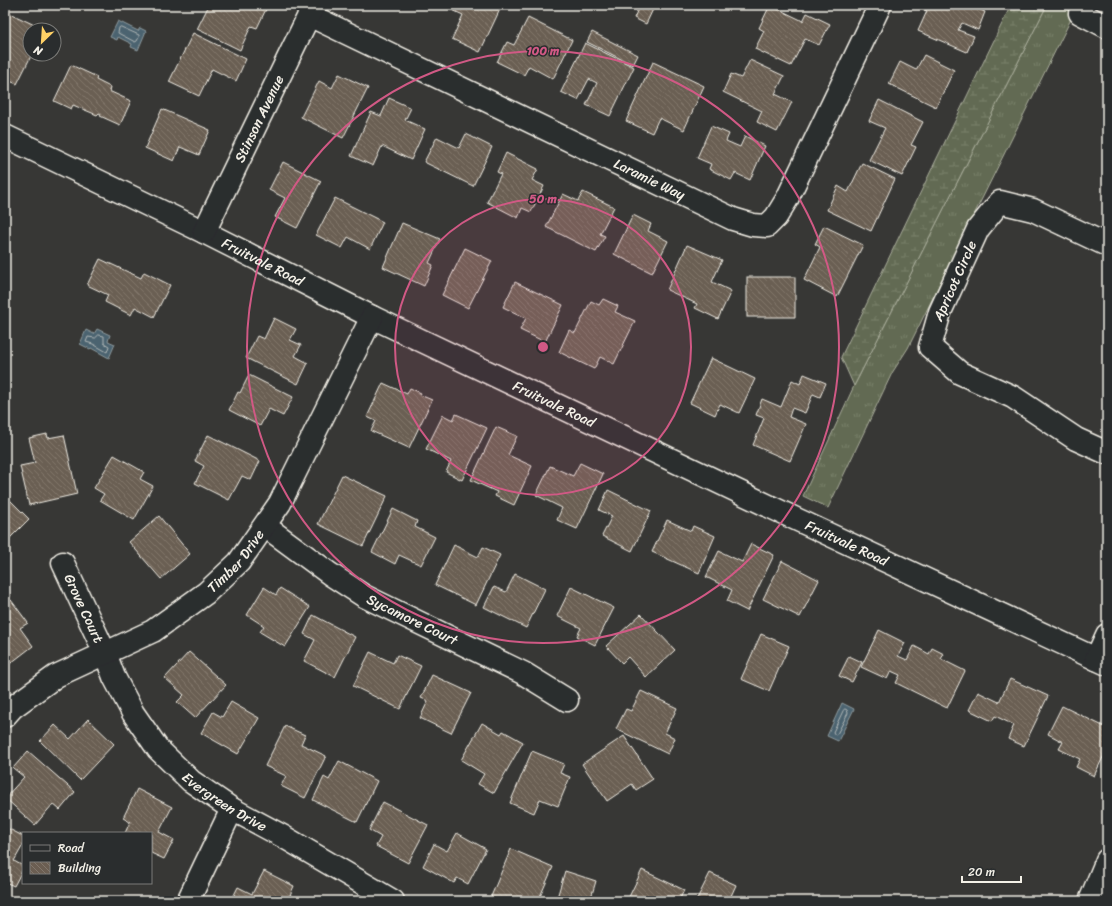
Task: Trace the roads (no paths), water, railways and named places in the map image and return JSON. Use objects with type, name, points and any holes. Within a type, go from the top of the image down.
[{"type":"street","name":"Laramie Way","points":[[312,10],[732,219],[752,225],[767,226],[776,217],[787,199],[880,5]]},
{"type":"street","name":"Stinson Avenue","points":[[204,232],[312,10]]},
{"type":"street","points":[[1080,13],[1107,27]]},
{"type":"street","name":"Fruitvale Road","points":[[5,136],[204,232],[372,316],[790,516],[1101,662]]},
{"type":"street","name":"Apricot Circle","points":[[1107,245],[1033,210],[1000,202],[978,229],[940,312],[930,347],[960,373],[1013,397],[1076,439],[1107,454]]},
{"type":"street","name":"Timber Drive","points":[[5,716],[13,707],[56,676],[153,631],[206,593],[238,562],[280,503],[372,316]]},
{"type":"street","name":"Sycamore Court","points":[[265,526],[330,574],[364,596],[523,673],[567,700]]},
{"type":"street","name":"Grove Court","points":[[63,562],[105,653]]},
{"type":"street","points":[[1101,662],[1107,635]]},
{"type":"street","name":"Evergreen Drive","points":[[105,653],[114,677],[133,713],[158,748],[191,781],[232,809],[284,837],[393,901]]},
{"type":"street","points":[[188,901],[232,809]]},
{"type":"street","points":[[1090,901],[1107,860]]},
{"type":"water","points":[[118,21],[138,31],[140,28],[146,31],[138,50],[131,47],[132,44],[118,37],[117,40],[110,37]]},
{"type":"water","points":[[97,329],[110,335],[108,341],[115,344],[109,358],[80,344],[86,330],[94,334]]},
{"type":"water","points":[[842,703],[854,709],[838,741],[827,736]]}]
